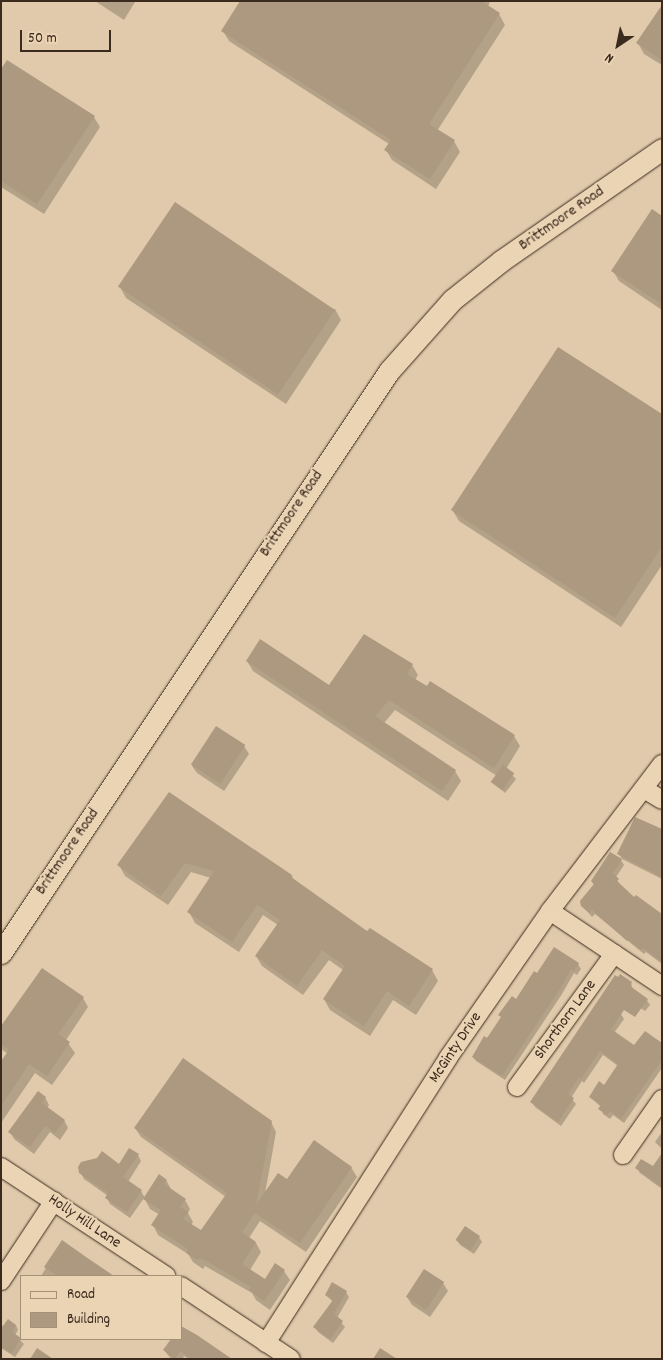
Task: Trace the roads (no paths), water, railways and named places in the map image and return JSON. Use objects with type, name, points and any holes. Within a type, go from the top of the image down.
[{"type":"main road","name":"Brittmoore Road","points":[[1,953],[388,371],[452,300],[501,262],[662,149]]},
{"type":"street","name":"McGinty Drive","points":[[266,1342],[448,1058],[550,910],[662,764]]},
{"type":"street","points":[[644,789],[662,800]]},
{"type":"street","points":[[550,910],[662,986]]},
{"type":"street","name":"Shorthorn Lane","points":[[517,1087],[614,954]]},
{"type":"street","points":[[622,1155],[662,1099]]},
{"type":"street","name":"Holly Hill Lane","points":[[1,1167],[164,1275]]},
{"type":"street","points":[[1,1281],[54,1202]]},
{"type":"street","points":[[182,1287],[291,1359]]}]
